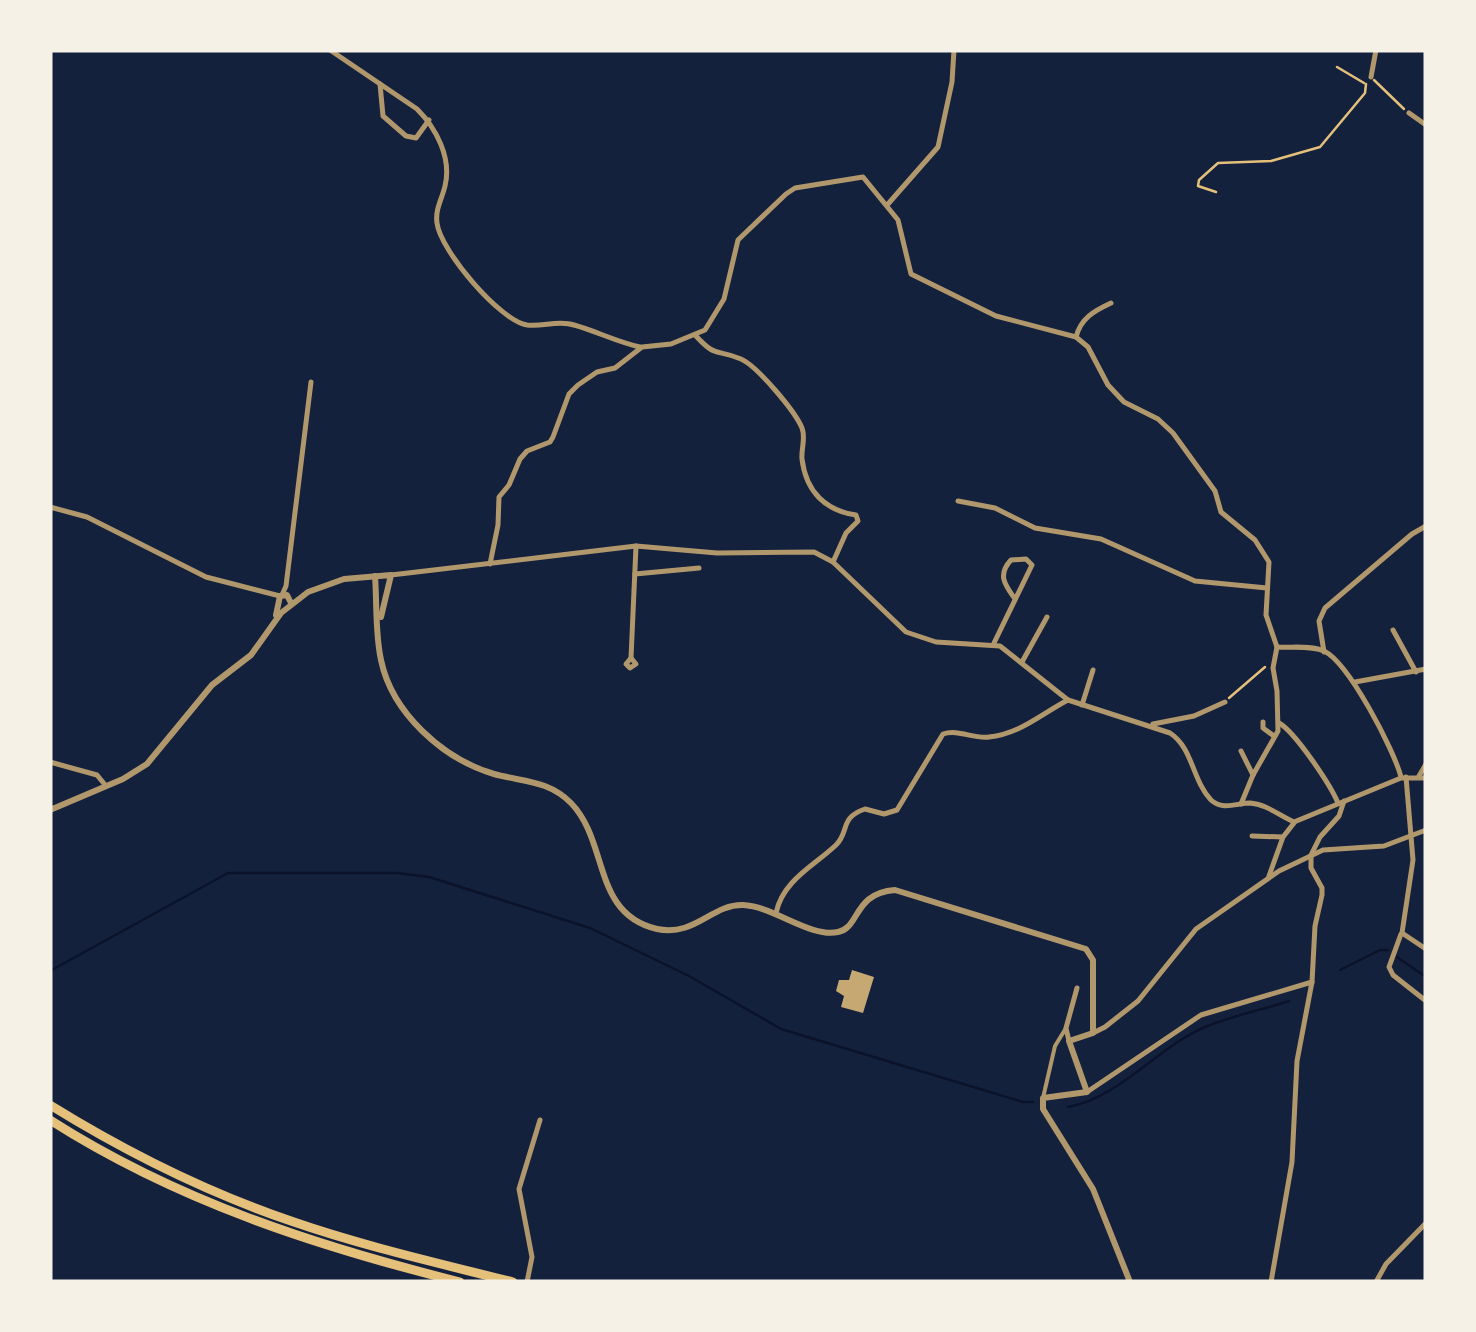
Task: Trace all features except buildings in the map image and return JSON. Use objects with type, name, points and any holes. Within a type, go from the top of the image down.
[{"type":"highway","points":[[50,1105],[153,1163],[258,1209],[355,1242],[512,1282]]},
{"type":"highway","points":[[50,1120],[147,1174],[238,1215],[319,1244],[460,1282]]},
{"type":"street","points":[[330,50],[417,108],[428,120],[444,151],[446,184],[438,202],[437,226],[492,303],[525,325],[572,324],[642,347],[695,336],[714,320],[724,299],[738,240],[786,194],[795,188],[863,177],[898,220],[911,274],[996,316],[1076,336],[1088,347],[1108,386],[1124,402],[1158,419],[1195,460],[1215,491],[1220,512],[1255,540],[1269,562],[1266,615],[1277,647],[1279,723],[1242,804]]},
{"type":"street","points":[[888,204],[938,147],[952,82],[954,50]]},
{"type":"street","points":[[1371,77],[1376,50]]},
{"type":"street","points":[[380,84],[382,116],[406,136],[416,138],[428,120]]},
{"type":"street","points":[[1408,113],[1426,126]]},
{"type":"street","points":[[1076,336],[1091,312],[1110,303]]},
{"type":"street","points":[[695,336],[710,352],[747,362],[779,394],[802,428],[802,459],[813,490],[830,510],[856,516],[858,521],[846,532],[833,562]]},
{"type":"street","points":[[490,564],[498,526],[498,502],[520,459],[527,451],[550,442],[569,394],[597,372],[615,368],[642,347]]},
{"type":"street","points":[[50,810],[147,764],[202,696],[252,655],[272,626],[284,601],[311,382]]},
{"type":"street","points":[[958,502],[995,508],[1036,528],[1101,539],[1195,581],[1267,588]]},
{"type":"street","points":[[52,510],[87,517],[206,577],[248,586],[284,601],[322,584],[636,546],[717,552],[814,552],[833,562],[906,632],[936,642],[994,643],[1068,700],[1150,725],[1181,740],[1193,773],[1213,802],[1232,807],[1260,806],[1294,822]]},
{"type":"street","points":[[1324,652],[1320,621],[1325,608],[1426,526]]},
{"type":"street","points":[[631,658],[636,546]]},
{"type":"street","points":[[994,643],[1015,600],[1032,565],[1026,560],[1011,560],[1002,575],[1015,600]]},
{"type":"street","points":[[635,574],[700,568]]},
{"type":"street","points":[[379,628],[391,575]]},
{"type":"street","points":[[375,576],[381,659],[390,687],[431,740],[473,766],[542,783],[563,796],[586,824],[610,894],[633,918],[654,928],[674,930],[695,926],[732,906],[757,907],[824,932],[839,932],[846,929],[870,896],[895,890],[1080,946],[1093,960],[1093,1033]]},
{"type":"street","points":[[1022,662],[1047,616]]},
{"type":"street","points":[[1393,630],[1416,672]]},
{"type":"street","points":[[1277,647],[1324,652],[1355,682],[1403,777],[1413,860],[1402,933],[1389,968],[1426,1001]]},
{"type":"street","points":[[1355,682],[1426,669]]},
{"type":"street","points":[[1082,705],[1093,670]]},
{"type":"street","points":[[776,913],[778,903],[795,880],[840,840],[852,814],[865,809],[884,814],[898,810],[943,734],[956,732],[970,738],[1011,734],[1068,700]]},
{"type":"street","points":[[1150,725],[1194,716],[1224,702]]},
{"type":"street","points":[[1263,722],[1263,728],[1274,736]]},
{"type":"street","points":[[1270,1282],[1292,1162],[1297,1061],[1312,982],[1314,926],[1322,895],[1311,868],[1311,855],[1320,837],[1339,816],[1341,802],[1291,730],[1279,723]]},
{"type":"street","points":[[1241,751],[1252,775]]},
{"type":"street","points":[[50,762],[97,775],[106,786]]},
{"type":"street","points":[[1268,878],[1282,837],[1294,822],[1403,777],[1422,777],[1426,764]]},
{"type":"street","points":[[1069,1041],[1105,1027],[1138,1001],[1196,929],[1268,878],[1323,850],[1384,846],[1426,830]]},
{"type":"street","points":[[1252,836],[1282,837]]},
{"type":"street","points":[[1402,933],[1426,949]]},
{"type":"street","points":[[1043,1098],[1087,1092],[1202,1015],[1312,982]]},
{"type":"street","points":[[1077,988],[1066,1028],[1055,1046],[1043,1098],[1047,1120],[1094,1189],[1130,1282]]},
{"type":"street","points":[[1066,1028],[1087,1092]]},
{"type":"street","points":[[527,1282],[532,1262],[519,1189],[540,1120]]},
{"type":"street","points":[[1376,1282],[1386,1264],[1426,1222]]},
{"type":"path","points":[[1336,67],[1366,83]]},
{"type":"path","points":[[1216,192],[1198,186],[1199,180],[1218,164],[1271,162],[1320,147],[1365,94],[1371,77],[1408,113]]},
{"type":"path","points":[[1224,702],[1275,661]]},
{"type":"waterway","points":[[50,971],[228,873],[397,873],[429,877],[590,928],[689,976],[781,1029],[1033,1102]]},
{"type":"waterway","points":[[1340,970],[1380,950],[1388,950]]},
{"type":"waterway","points":[[1397,957],[1426,977]]},
{"type":"waterway","points":[[1068,1107],[1105,1093],[1205,1027],[1289,1001]]}]
